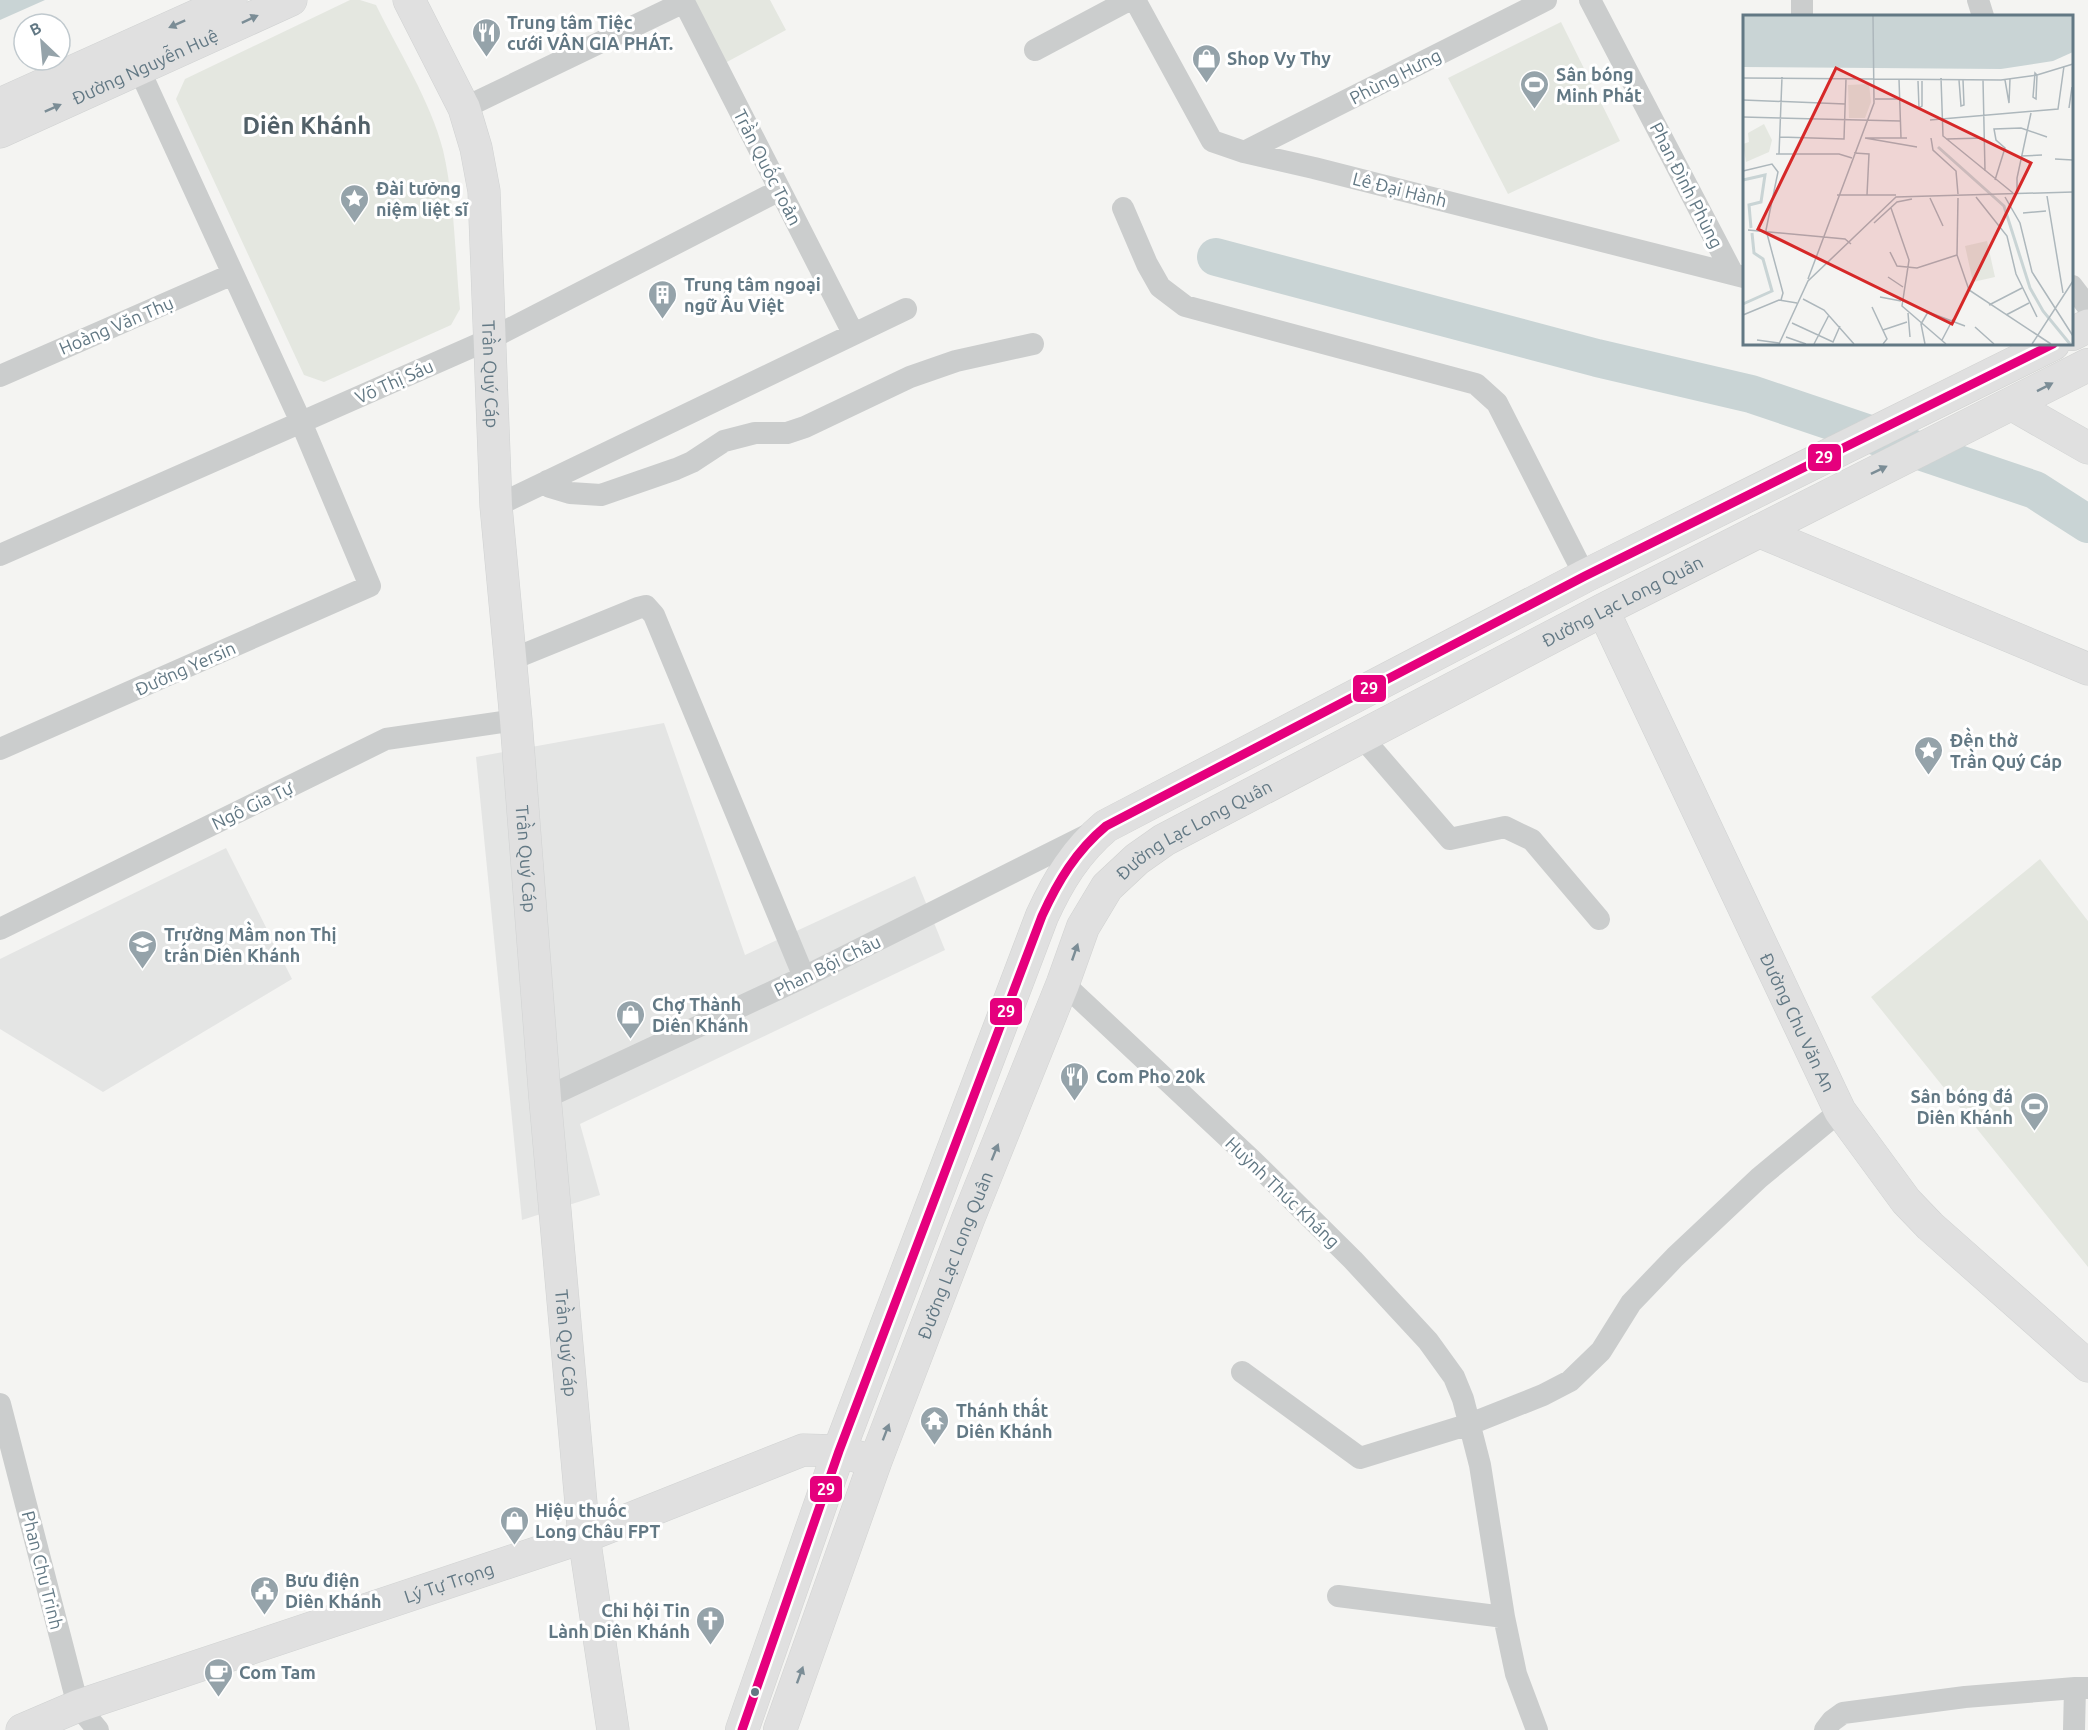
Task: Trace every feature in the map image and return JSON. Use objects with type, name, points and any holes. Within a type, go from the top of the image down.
[{"type":"main road","points":[[2073,334],[2088,326]]},
{"type":"main road","name":"Đường Lạc Long Quân","points":[[742,1730],[839,1451],[1042,916],[1065,870],[1090,839],[1106,825],[1585,576],[2051,345]]},
{"type":"main road","name":"Đường Lạc Long Quân","points":[[780,1730],[875,1462],[968,1219],[1063,983],[1083,927],[1107,887],[1137,859],[1164,840],[1603,610],[2088,365]]},
{"type":"street","name":"Đường Nguyễn Huệ","points":[[0,132],[134,58],[231,0]]},
{"type":"street","name":"Đường Nguyễn Huệ","points":[[0,104],[291,0]]},
{"type":"street","name":"Trần Quý Cáp","points":[[409,0],[464,108],[476,148],[484,191],[496,506],[516,720],[545,1098],[584,1537],[613,1730]]},
{"type":"street","points":[[1035,50],[1129,0]]},
{"type":"street","name":"Lê Đại Hành","points":[[1135,0],[1212,141],[1244,152],[1739,275]]},
{"type":"street","name":"Phùng Hưng","points":[[1244,152],[1546,0]]},
{"type":"street","name":"Phan Đình Phùng","points":[[1590,0],[1739,275]]},
{"type":"street","points":[[1978,0],[1983,15]]},
{"type":"street","points":[[464,108],[683,1]]},
{"type":"street","name":"Trần Quốc Toản","points":[[683,1],[853,333]]},
{"type":"street","points":[[134,58],[301,422]]},
{"type":"street","name":"Võ Thị Sáu","points":[[0,555],[490,339],[780,190]]},
{"type":"street","points":[[1123,208],[1147,264],[1160,287],[1185,306],[1476,384],[1497,403],[1585,576]]},
{"type":"street","name":"Hoàng Văn Thụ","points":[[0,376],[233,274]]},
{"type":"street","points":[[2073,287],[2088,307]]},
{"type":"street","points":[[496,506],[906,309]]},
{"type":"street","points":[[546,481],[550,487],[570,493],[601,495],[692,462],[724,441],[755,433],[787,433],[805,428],[910,377],[956,361],[1033,344]]},
{"type":"street","points":[[2011,404],[2088,448]]},
{"type":"street","name":"Đường Yersin","points":[[0,749],[370,586],[301,422]]},
{"type":"street","points":[[1758,531],[2088,669]]},
{"type":"street","points":[[510,660],[646,606],[654,615],[804,977]]},
{"type":"street","name":"Đường Chu Văn An","points":[[1603,610],[1840,1111],[1906,1201],[1930,1226],[2088,1366]]},
{"type":"street","name":"Ngô Gia Tự","points":[[0,929],[386,739],[516,720]]},
{"type":"street","points":[[1361,736],[1450,839],[1504,827],[1532,840],[1599,919]]},
{"type":"street","name":"Phan Bội Châu","points":[[545,1098],[804,977],[1106,825]]},
{"type":"street","name":"Huỳnh Thúc Kháng","points":[[1063,983],[1253,1161],[1353,1260],[1421,1333],[1454,1377],[1470,1424],[1480,1465],[1504,1617],[1516,1674],[1537,1730]]},
{"type":"street","points":[[1242,1372],[1360,1458],[1470,1424],[1543,1395],[1570,1381],[1589,1364],[1601,1351],[1631,1303],[1675,1257],[1759,1178],[1840,1111]]},
{"type":"street","name":"Phan Chu Trinh","points":[[0,1404],[78,1706],[98,1730]]},
{"type":"street","name":"Lý Tự Trọng","points":[[22,1730],[78,1706],[584,1537],[803,1450],[839,1451],[875,1462]]},
{"type":"street","points":[[1338,1596],[1504,1617]]},
{"type":"street","points":[[1825,1730],[1843,1713],[1965,1697],[2082,1688],[2074,1730]]},
{"type":"shaded area","points":[[0,0],[45,0],[18,12],[12,12],[12,15],[0,20]]},
{"type":"shaded area","points":[[350,0],[360,0],[376,5],[431,113],[438,132],[450,189],[460,309],[451,325],[324,382],[304,375],[176,99],[185,79]]},
{"type":"shaded area","points":[[693,0],[770,0],[786,30],[725,63]]},
{"type":"shaded area","name":"Sân bóng Minh Phát","points":[[1561,22],[1620,141],[1508,194],[1448,78]]},
{"type":"shaded area","name":"Chợ Thành Diên Khánh","points":[[664,723],[745,955],[915,876],[945,950],[580,1124],[600,1195],[522,1220],[476,757]]},
{"type":"shaded area","name":"Trường Mầm non Thị trấn Diên Khánh","points":[[226,848],[292,979],[103,1092],[0,1029],[0,959]]},
{"type":"shaded area","name":"Sân bóng đá Diên Khánh","points":[[2040,859],[2088,921],[2088,1267],[1871,997]]},
{"type":"waterway","points":[[1216,257],[1597,358],[1751,394],[2035,490],[2088,524]]},
{"type":"transit line","name":"29","points":[[742,1730],[839,1451],[1042,916],[1061,879],[1095,836],[1106,826],[1585,576],[2051,345]]},
{"type":"place","name":"Trung tâm Tiệc cưới VÂN GIA PHÁT.","points":[[486,58]]},
{"type":"place","name":"Shop Vy Thy","points":[[1206,84]]},
{"type":"place","name":"Sân bóng Minh Phát","points":[[1535,110]]},
{"type":"place","name":"Đài tưởng niệm liệt sĩ","points":[[355,224]]},
{"type":"place","name":"Trung tâm ngoại ngữ Âu Việt","points":[[663,320]]},
{"type":"place","name":"Đền thờ Trần Quý Cáp","points":[[1929,776]]},
{"type":"place","name":"Trường Mầm non Thị trấn Diên Khánh","points":[[143,970]]},
{"type":"place","name":"Chợ Thành Diên Khánh","points":[[631,1040]]},
{"type":"place","name":"Com Pho 20k","points":[[1075,1102]]},
{"type":"place","name":"Sân bóng đá Diên Khánh","points":[[2034,1132]]},
{"type":"place","name":"Thánh thất Diên Khánh","points":[[935,1446]]},
{"type":"place","name":"Hiệu thuốc Long Châu FPT","points":[[514,1546]]},
{"type":"place","name":"Bưu điện Diên Khánh","points":[[264,1616]]},
{"type":"place","name":"Chi hội Tin Lành Diên Khánh","points":[[711,1646]]},
{"type":"place","name":"Com Tam","points":[[218,1698]]},
{"type":"district","name":"Diên Khánh","points":[[307,125]]}]
